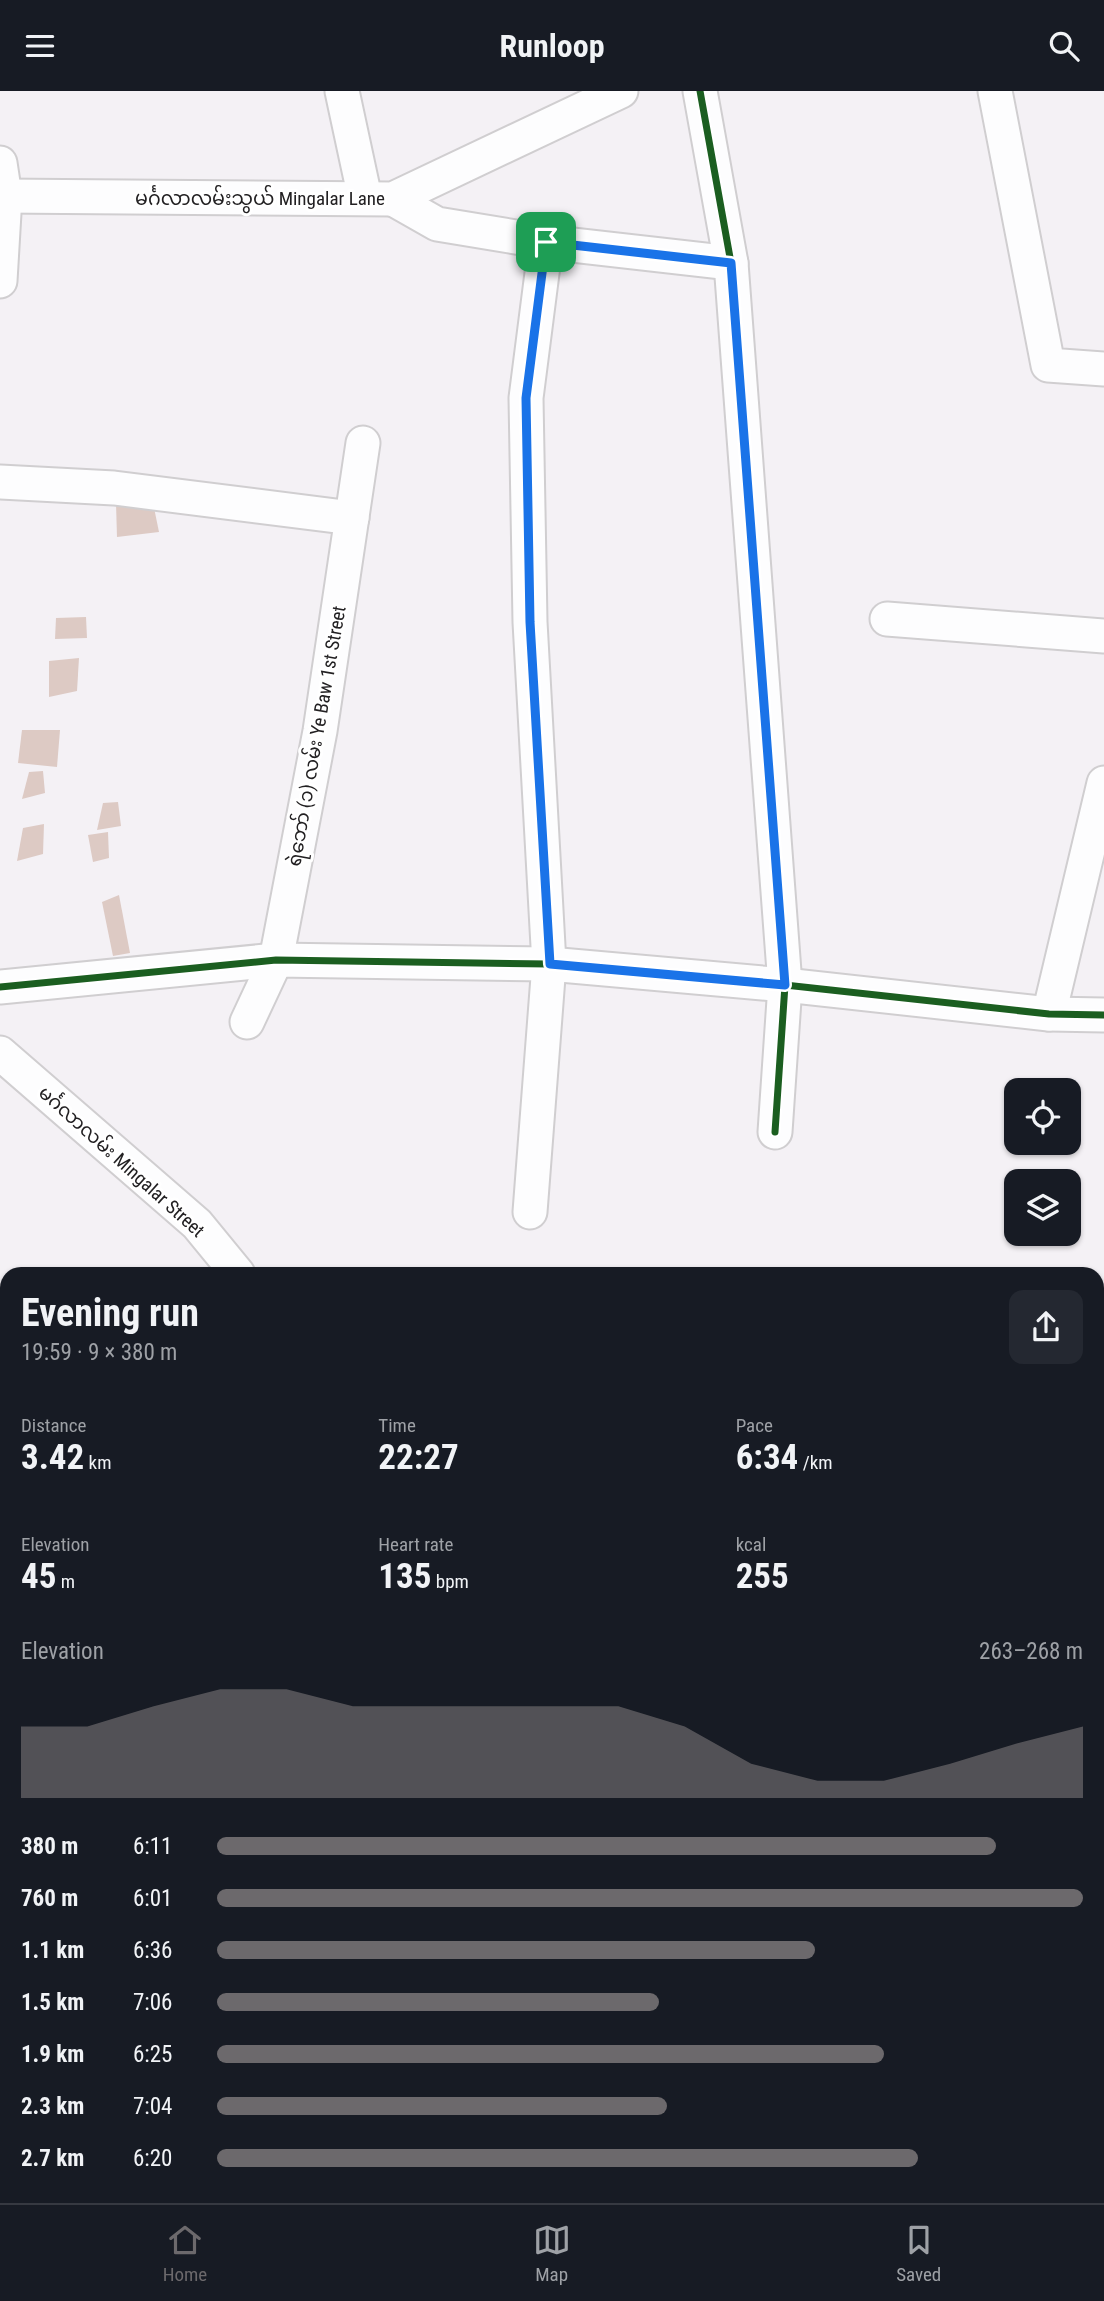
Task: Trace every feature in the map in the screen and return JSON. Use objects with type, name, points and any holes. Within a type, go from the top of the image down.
[{"type":"street","points":[[342,91],[379,198],[437,224],[546,242],[731,263]]},
{"type":"street","name":"မင်္ဂလာလမ်းသွယ် Mingalar Lane","points":[[3,196],[379,198],[577,102],[621,91]]},
{"type":"street","points":[[700,91],[731,263],[785,985],[775,1132]]},
{"type":"street","points":[[995,91],[1048,365],[1104,369]]},
{"type":"street","points":[[0,163],[3,196],[0,281]]},
{"type":"street","points":[[530,1212],[550,964],[530,622],[526,398],[546,242]]},
{"type":"street","name":"ရဲဘော် (၁) လမ်း Ye Baw 1st Street","points":[[247,1022],[276,960],[320,731],[363,443]]},
{"type":"street","points":[[0,482],[114,488],[352,518]]},
{"type":"street","points":[[887,619],[1104,636]]},
{"type":"street","points":[[1049,1014],[1104,783]]},
{"type":"street","points":[[0,987],[276,960],[550,964],[785,985],[1049,1014],[1104,1015]]},
{"type":"street","name":"မင်္ဂလာလမ်း Mingalar Street","points":[[0,1053],[197,1224],[231,1267]]},
{"type":"building","points":[[152,498],[159,532],[117,537],[116,503]]},
{"type":"building","points":[[86,617],[87,638],[55,639],[56,618]]},
{"type":"building","points":[[79,658],[77,691],[49,697],[49,661]]},
{"type":"building","points":[[22,730],[60,730],[57,767],[18,763]]},
{"type":"building","points":[[43,771],[45,793],[22,799],[29,772]]},
{"type":"building","points":[[118,802],[121,826],[97,830],[103,803]]},
{"type":"building","points":[[44,824],[43,854],[17,861],[23,828]]},
{"type":"building","points":[[108,832],[109,858],[93,862],[88,835]]},
{"type":"building","points":[[119,895],[130,953],[113,956],[102,902]]},
{"type":"cycle path","points":[[700,91],[731,263],[785,985],[775,1132]]},
{"type":"cycle path","points":[[0,987],[276,960],[549,964],[785,985],[1049,1014],[1104,1015]]},
{"type":"route","points":[[546,242],[731,263],[785,985],[550,964],[530,622],[526,398],[546,242]]}]
